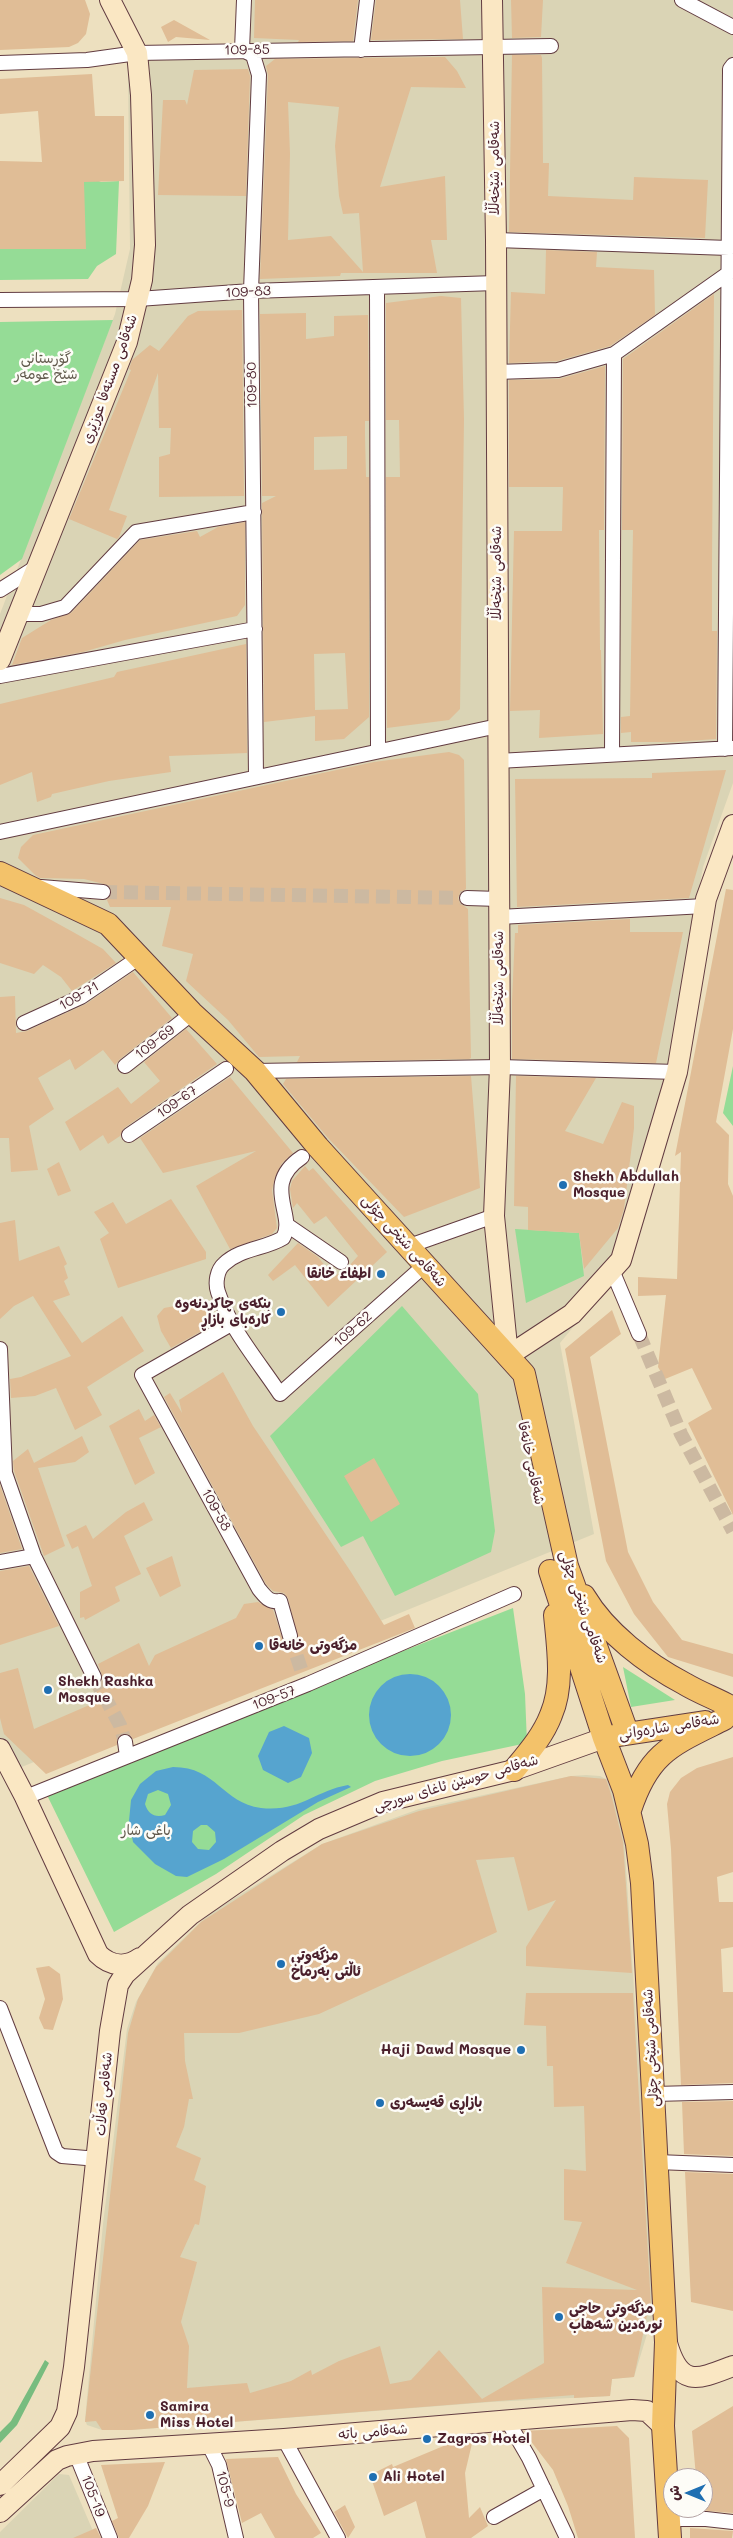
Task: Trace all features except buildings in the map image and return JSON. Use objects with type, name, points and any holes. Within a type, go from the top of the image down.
[{"type":"main road","name":"شەقامی مستەفا عوزێری","points":[[1,655],[127,342],[142,280],[145,245],[141,95],[137,53],[110,0]]},
{"type":"main road","name":"شەقامی شێخەڵڵا","points":[[492,0],[496,240],[500,1067],[494,1216],[508,1356]]},
{"type":"main road","points":[[508,1356],[572,1314],[621,1260],[677,1072],[705,906],[733,825]]},
{"type":"main road","name":"شەقامی شێخی چۆلی","points":[[0,873],[108,924],[192,1013],[255,1071],[318,1147],[426,1264],[488,1337],[508,1356]]},
{"type":"main road","name":"شەقامی خانەقا","points":[[508,1356],[549,1552],[558,1569]]},
{"type":"main road","points":[[558,1569],[619,1637],[650,1662],[730,1715],[683,1740],[653,1764],[639,1783],[630,1810]]},
{"type":"main road","points":[[514,1770],[537,1740],[552,1714],[558,1682],[558,1569]]},
{"type":"main road","name":"شەقامی شێخی چۆلی","points":[[558,1569],[627,1732]]},
{"type":"main road","name":"شەقامی شێخی چۆلی","points":[[558,1569],[604,1738],[630,1810],[642,1882],[666,2342],[663,2426],[669,2529]]},
{"type":"main road","name":"شەقامی شارەوانی","points":[[604,1738],[627,1732],[730,1715]]},
{"type":"main road","name":"شەقامی حوسێن ئاغای سورچی","points":[[140,1958],[190,1915],[282,1851],[319,1828],[383,1802],[514,1770],[604,1738]]},
{"type":"main road","points":[[0,1749],[33,1814],[98,1954],[107,1961],[118,1965],[130,1964],[140,1958]]},
{"type":"main road","name":"شەقامی قەڵات","points":[[0,2485],[51,2437],[63,2422],[74,2367],[98,2159],[110,2031],[118,1985],[124,1974],[140,1958]]},
{"type":"main road","points":[[666,2342],[675,2367],[689,2376],[704,2377],[733,2366]]},
{"type":"main road","name":"شەقامی باتە","points":[[76,2454],[130,2447],[284,2439],[632,2410],[646,2411],[663,2426]]},
{"type":"main road","points":[[0,2512],[52,2463],[76,2454],[63,2422]]},
{"type":"street","points":[[242,50],[244,0]]},
{"type":"street","points":[[361,50],[367,0]]},
{"type":"street","points":[[682,0],[733,27]]},
{"type":"street","name":"109-85","points":[[0,62],[87,60],[137,53],[550,46]]},
{"type":"street","name":"109-80","points":[[242,50],[253,55],[259,75],[250,291],[256,777]]},
{"type":"street","points":[[498,761],[729,748],[731,271],[729,248],[732,68]]},
{"type":"street","points":[[496,240],[729,248]]},
{"type":"street","points":[[496,372],[558,370],[614,354],[731,271]]},
{"type":"street","name":"109-83","points":[[0,300],[138,299],[250,291],[496,284]]},
{"type":"street","points":[[377,287],[378,751]]},
{"type":"street","points":[[612,754],[614,354]]},
{"type":"street","points":[[19,614],[41,614],[64,607],[136,532],[254,512]]},
{"type":"street","points":[[0,590],[38,566]]},
{"type":"street","points":[[0,676],[255,629]]},
{"type":"street","points":[[0,832],[498,726]]},
{"type":"street","points":[[26,886],[103,892]]},
{"type":"street","points":[[467,898],[499,908],[705,906]]},
{"type":"street","name":"109-71","points":[[24,1023],[81,997],[131,963]]},
{"type":"street","name":"109-69","points":[[125,1066],[185,1019]]},
{"type":"street","points":[[255,1071],[500,1067],[677,1072]]},
{"type":"street","name":"109-67","points":[[129,1135],[226,1069]]},
{"type":"street","points":[[233,1323],[218,1291],[218,1270],[225,1263],[248,1249],[277,1242],[283,1238],[287,1225],[281,1203],[281,1187],[291,1165],[302,1157]]},
{"type":"street","points":[[409,1246],[494,1216]]},
{"type":"street","points":[[287,1225],[340,1262]]},
{"type":"street","name":"109-62","points":[[233,1323],[280,1394],[426,1264]]},
{"type":"street","points":[[612,1270],[639,1334]]},
{"type":"street","name":"109-58","points":[[233,1323],[142,1375],[259,1588],[268,1599],[274,1602],[280,1601],[290,1636]]},
{"type":"street","points":[[0,1349],[2,1462],[5,1473],[34,1556],[94,1678]]},
{"type":"street","points":[[0,1562],[34,1556]]},
{"type":"street","name":"109-57","points":[[31,1795],[126,1749],[514,1594]]},
{"type":"street","points":[[0,2008],[56,2152],[62,2156],[98,2159]]},
{"type":"street","points":[[654,2094],[733,2092]]},
{"type":"street","points":[[657,2162],[733,2165]]},
{"type":"street","points":[[507,2420],[544,2489],[567,2538]]},
{"type":"street","points":[[284,2439],[338,2538]]},
{"type":"street","name":"105-9","points":[[208,2442],[219,2465],[236,2538]]},
{"type":"street","name":"105-19","points":[[76,2454],[110,2538]]},
{"type":"street","points":[[494,2517],[544,2489]]},
{"type":"street","points":[[669,2529],[706,2519],[733,2522]]},
{"type":"shaded area","points":[[237,0],[733,0],[733,783],[703,867],[647,1179],[630,1258],[560,1343],[594,1534],[2,1775],[0,1771],[0,614],[115,314],[130,249],[128,71],[138,47],[236,44]]},
{"type":"shaded area","name":"بازاڕی قەیسەری","points":[[571,1776],[600,1776],[614,1783],[623,1822],[655,2308],[634,2377],[612,2379],[610,2396],[491,2402],[131,2430],[102,2430],[87,2425],[85,2420],[103,2224],[127,2029],[136,2002],[158,1963],[209,1914],[322,1844],[419,1809]]},
{"type":"shaded area","points":[[59,2474],[69,2475],[96,2538],[0,2538],[0,2532]]},
{"type":"green space","points":[[84,174],[101,182],[119,181],[116,254],[97,266],[88,279],[0,280],[0,249]]},
{"type":"green space","name":"گۆڕستانی شێخ عومەر","points":[[113,320],[22,559],[0,575],[0,322]]},
{"type":"green space","points":[[733,1066],[733,1126],[723,1113]]},
{"type":"green space","points":[[515,1229],[579,1233],[584,1276],[526,1303]]},
{"type":"green space","points":[[402,1306],[478,1394],[495,1531],[491,1552],[395,1596],[363,1536],[341,1547],[270,1436]]},
{"type":"green space","name":"باغی شار","points":[[513,1608],[525,1694],[527,1743],[442,1761],[375,1781],[304,1815],[216,1874],[114,1932],[45,1791]]},
{"type":"green space","points":[[623,1667],[675,1700],[631,1707]]},
{"type":"green space","points":[[45,2360],[49,2363],[17,2425],[0,2443],[0,2432],[11,2421]]},
{"type":"water","points":[[410,1674],[426,1677],[439,1686],[448,1699],[451,1715],[448,1731],[439,1744],[426,1753],[410,1756],[394,1753],[381,1744],[372,1731],[369,1715],[372,1699],[381,1686],[394,1677]]},
{"type":"water","points":[[284,1726],[309,1738],[312,1753],[301,1777],[288,1783],[263,1770],[258,1756],[269,1732]]},
{"type":"water","points":[[173,1767],[200,1773],[237,1799],[248,1805],[261,1808],[287,1807],[336,1788],[348,1785],[351,1787],[318,1802],[224,1859],[187,1877],[176,1876],[155,1864],[133,1842],[129,1821],[131,1800],[140,1784],[156,1771]],"holes":[[[158,1790],[168,1794],[171,1805],[165,1815],[161,1816],[152,1814],[145,1804],[148,1794]],[[201,1825],[207,1825],[215,1832],[216,1842],[209,1850],[198,1849],[192,1842],[193,1831]]]},
{"type":"tunnel","points":[[103,892],[467,898]]},
{"type":"tunnel","points":[[639,1334],[681,1434],[733,1531]]},
{"type":"tunnel","points":[[290,1636],[302,1672]]},
{"type":"tunnel","points":[[94,1677],[120,1725],[125,1742]]},
{"type":"place","name":"Shekh Abdullah Mosque","points":[[563,1185]]},
{"type":"place","name":"اطفاء خانقا","points":[[381,1274]]},
{"type":"place","name":"بنکەی چاکردنەوە کارەبای بازاڕ","points":[[281,1312]]},
{"type":"place","name":"مزگەوتی خانەقا","points":[[259,1646]]},
{"type":"place","name":"Shekh Rashka Mosque","points":[[48,1690]]},
{"type":"place","name":"مزگەوتی ئاڵتی بەرماخ","points":[[281,1964]]},
{"type":"place","name":"Haji Dawd Mosque","points":[[521,2050]]},
{"type":"place","name":"بازاڕی قەیسەری","points":[[380,2103]]},
{"type":"place","name":"مزگەوتی حاجی نورەدین شەهاب","points":[[559,2317]]},
{"type":"place","name":"Samira Miss Hotel","points":[[150,2415]]},
{"type":"place","name":"Zagros Hotel","points":[[427,2439]]},
{"type":"place","name":"Ali Hotel","points":[[373,2477]]}]
